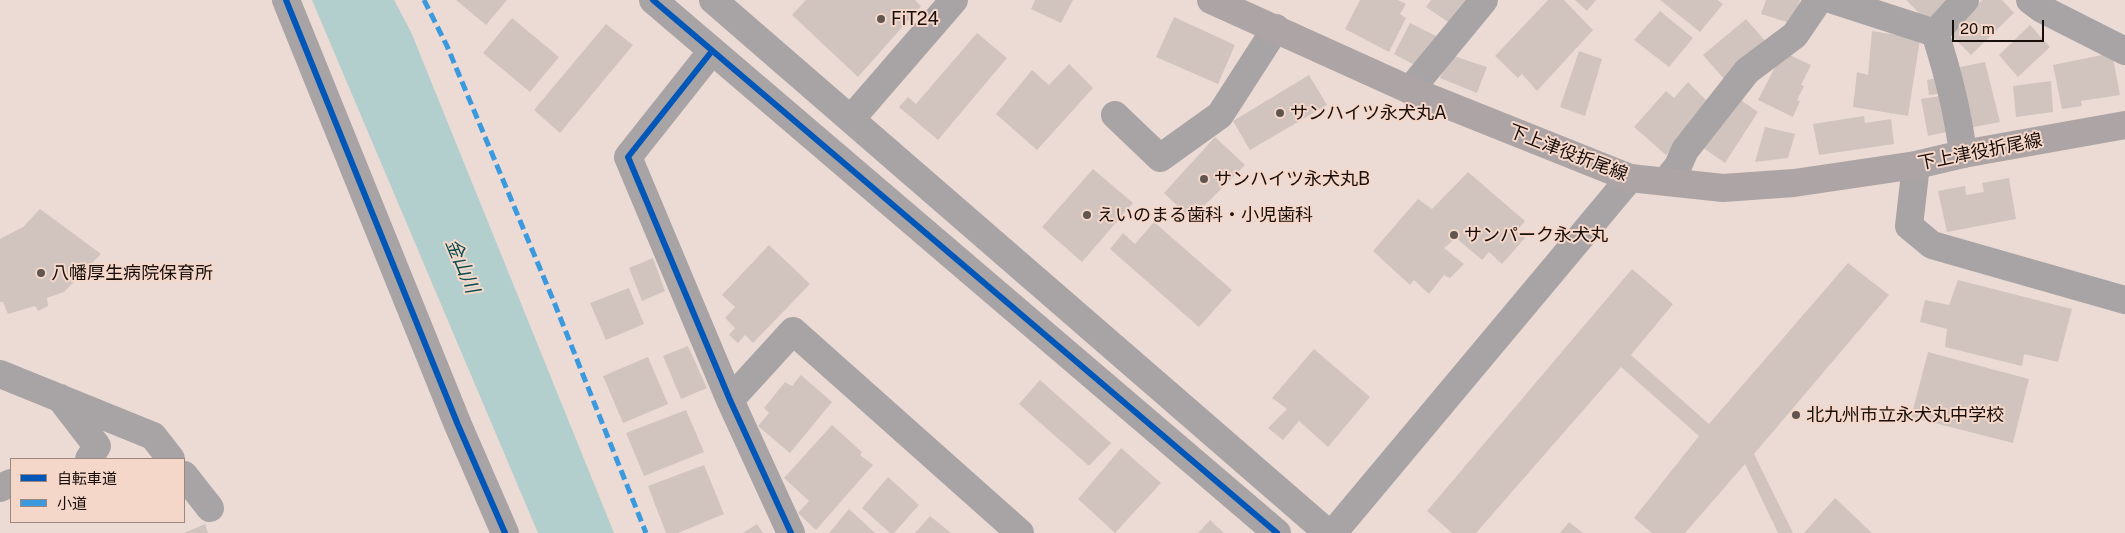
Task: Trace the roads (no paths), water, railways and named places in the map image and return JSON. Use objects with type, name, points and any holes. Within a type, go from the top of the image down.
[{"type":"main road","name":"下上津役折尾線","points":[[1211,0],[1410,90],[1630,178],[1723,188],[1794,183],[1916,165],[1963,154],[2125,125]]},
{"type":"street","points":[[286,0],[458,425],[505,533]]},
{"type":"street","points":[[653,0],[1277,533]]},
{"type":"street","points":[[713,0],[1328,533]]},
{"type":"street","points":[[851,119],[954,0]]},
{"type":"street","points":[[1410,90],[1484,0]]},
{"type":"street","points":[[1666,181],[1678,166],[1685,150],[1747,71],[1795,34],[1814,7],[1816,0]]},
{"type":"street","points":[[1833,0],[1936,33]]},
{"type":"street","points":[[1936,33],[1965,0]]},
{"type":"street","points":[[2030,0],[2042,9],[2125,51]]},
{"type":"street","points":[[1115,115],[1160,158],[1220,115],[1276,28]]},
{"type":"street","points":[[1936,33],[1946,69],[1963,154]]},
{"type":"street","points":[[712,51],[628,157],[730,400],[791,533]]},
{"type":"street","points":[[1916,165],[1909,226],[1932,245],[2125,300]]},
{"type":"street","points":[[1333,533],[1630,178]]},
{"type":"street","points":[[730,400],[793,331],[1020,533]]},
{"type":"street","points":[[0,374],[153,436],[170,458]]},
{"type":"street","points":[[60,397],[97,446],[90,458]]},
{"type":"street","points":[[185,476],[210,508]]},
{"type":"water","name":"金山川","points":[[312,0],[394,0],[411,32],[614,533],[538,533]]},
{"type":"place","name":"FiT24","points":[[881,19]]},
{"type":"place","name":"サンハイツ永犬丸A","points":[[1280,113]]},
{"type":"place","name":"サンハイツ永犬丸B","points":[[1204,179]]},
{"type":"place","name":"えいのまる歯科・小児歯科","points":[[1087,215]]},
{"type":"place","name":"サンパーク永犬丸","points":[[1454,235]]},
{"type":"place","name":"八幡厚生病院保育所","points":[[41,273]]},
{"type":"place","name":"北九州市立永犬丸中学校","points":[[1796,415]]}]
